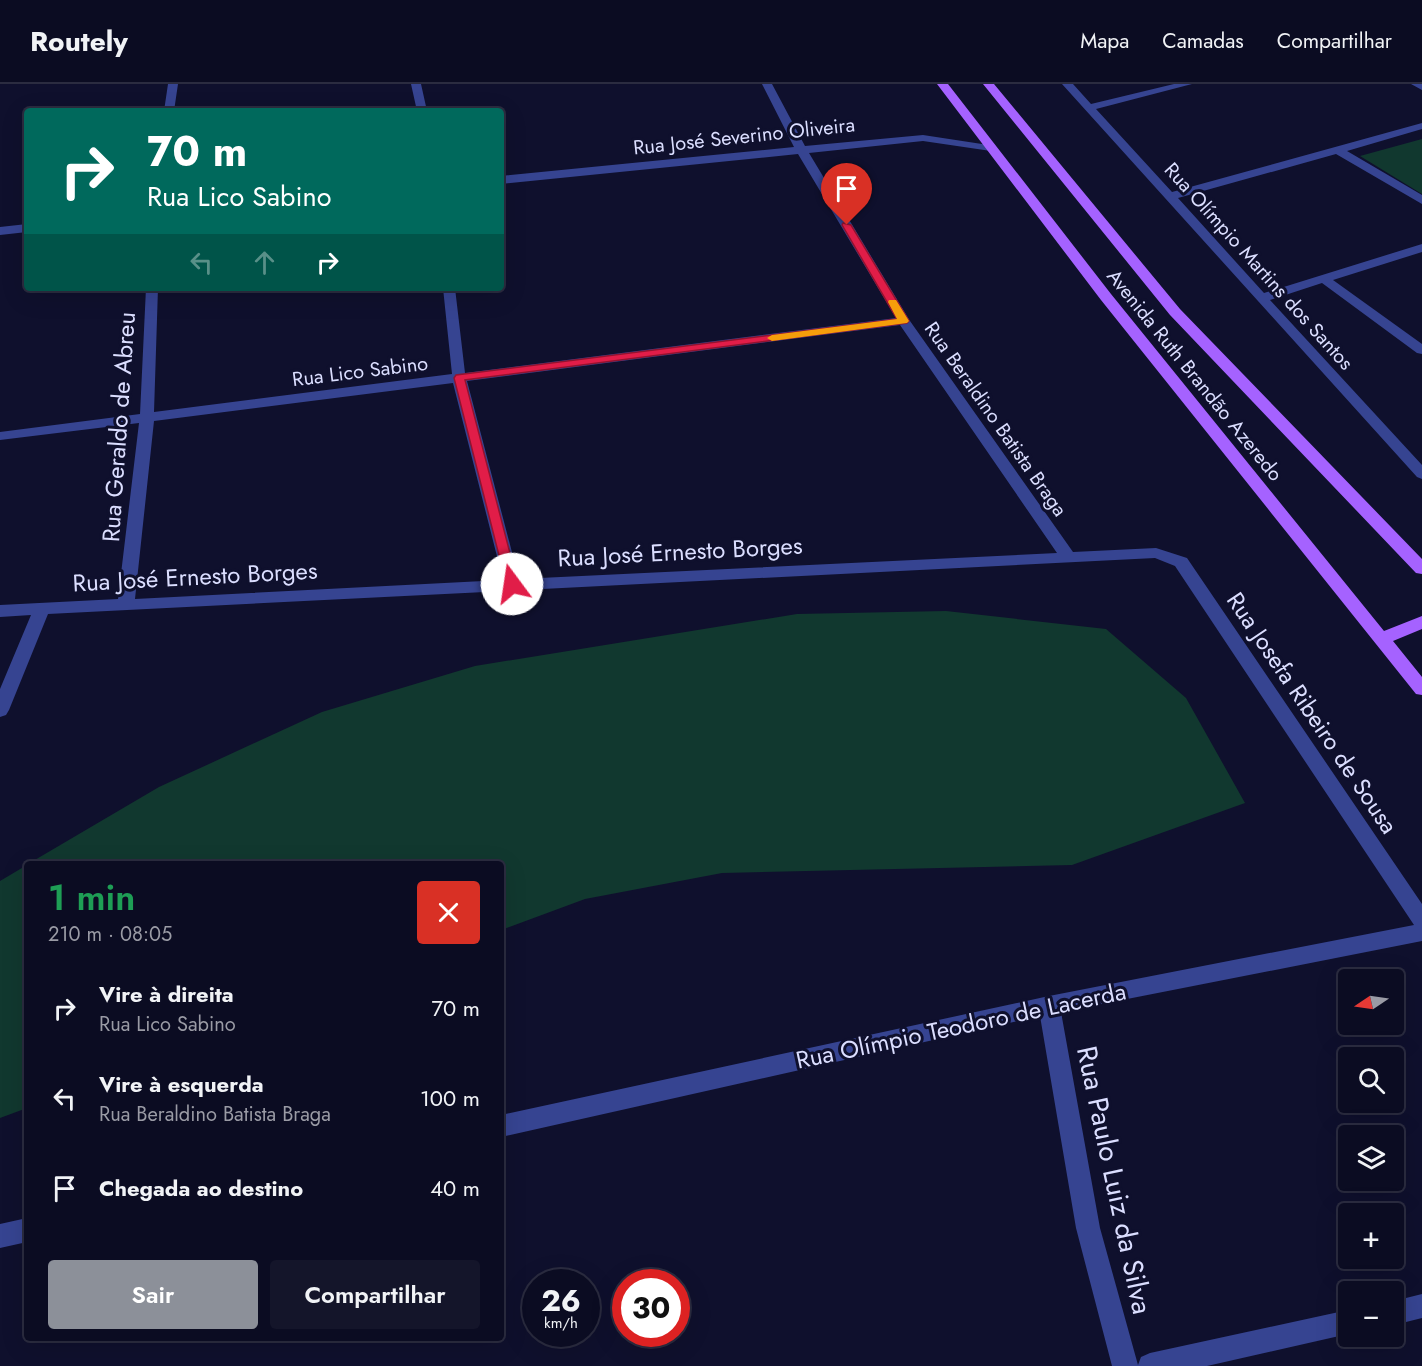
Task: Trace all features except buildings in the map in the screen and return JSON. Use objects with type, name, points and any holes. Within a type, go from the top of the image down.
[{"type":"main road","name":"Avenida Ruth Brandão Azeredo","points":[[942,84],[1113,306],[1422,688]]},
{"type":"main road","name":"Avenida Ruth Brandão Azeredo","points":[[988,84],[1175,312],[1422,569]]},
{"type":"main road","points":[[1383,638],[1422,622]]},
{"type":"street","points":[[170,108],[173,84]]},
{"type":"street","points":[[416,84],[421,108]]},
{"type":"street","name":"Rua Beraldino Batista Braga","points":[[767,84],[801,149],[904,321],[1070,558]]},
{"type":"street","name":"Rua Olímpio Martins dos Santos","points":[[1067,84],[1422,474]]},
{"type":"street","points":[[1089,108],[1187,84]]},
{"type":"street","points":[[1416,84],[1422,87]]},
{"type":"street","points":[[1169,196],[1422,126]]},
{"type":"street","name":"Rua José Severino Oliveira","points":[[504,180],[923,138],[991,148]]},
{"type":"street","points":[[1338,150],[1422,200]]},
{"type":"street","points":[[0,231],[24,228]]},
{"type":"street","points":[[1262,298],[1422,249]]},
{"type":"street","points":[[1324,279],[1422,350]]},
{"type":"street","name":"Rua Geraldo de Abreu","points":[[126,605],[147,417],[152,291]]},
{"type":"street","points":[[449,291],[459,378],[512,584]]},
{"type":"street","name":"Rua Lico Sabino","points":[[0,436],[904,321]]},
{"type":"street","name":"Rua José Ernesto Borges","points":[[0,612],[512,584],[1156,553],[1181,562]]},
{"type":"street","name":"Rua Josefa Ribeiro de Sousa","points":[[1181,562],[1422,920]]},
{"type":"street","points":[[0,710],[42,609]]},
{"type":"street","name":"Rua Olímpio Teodoro de Lacerda","points":[[504,1125],[1049,1005],[1422,932]]},
{"type":"street","name":"Rua Paulo Luiz da Silva","points":[[1049,1005],[1088,1228],[1125,1366]]},
{"type":"street","points":[[0,1236],[24,1231]]},
{"type":"street","points":[[1404,1310],[1422,1306]]},
{"type":"street","points":[[1150,1366],[1338,1324]]},
{"type":"green space","points":[[1422,139],[1422,194],[1360,156]]},
{"type":"green space","points":[[946,611],[1106,629],[1186,698],[1245,803],[1072,865],[722,873],[585,899],[504,929],[504,861],[33,861],[159,787],[322,712],[475,666],[797,614]]},
{"type":"green space","points":[[24,867],[24,1109],[0,1118],[0,881]]},
{"type":"slow traffic","points":[[772,338],[904,321],[893,302]]},
{"type":"route","points":[[512,584],[459,378],[904,321],[847,225]]}]
